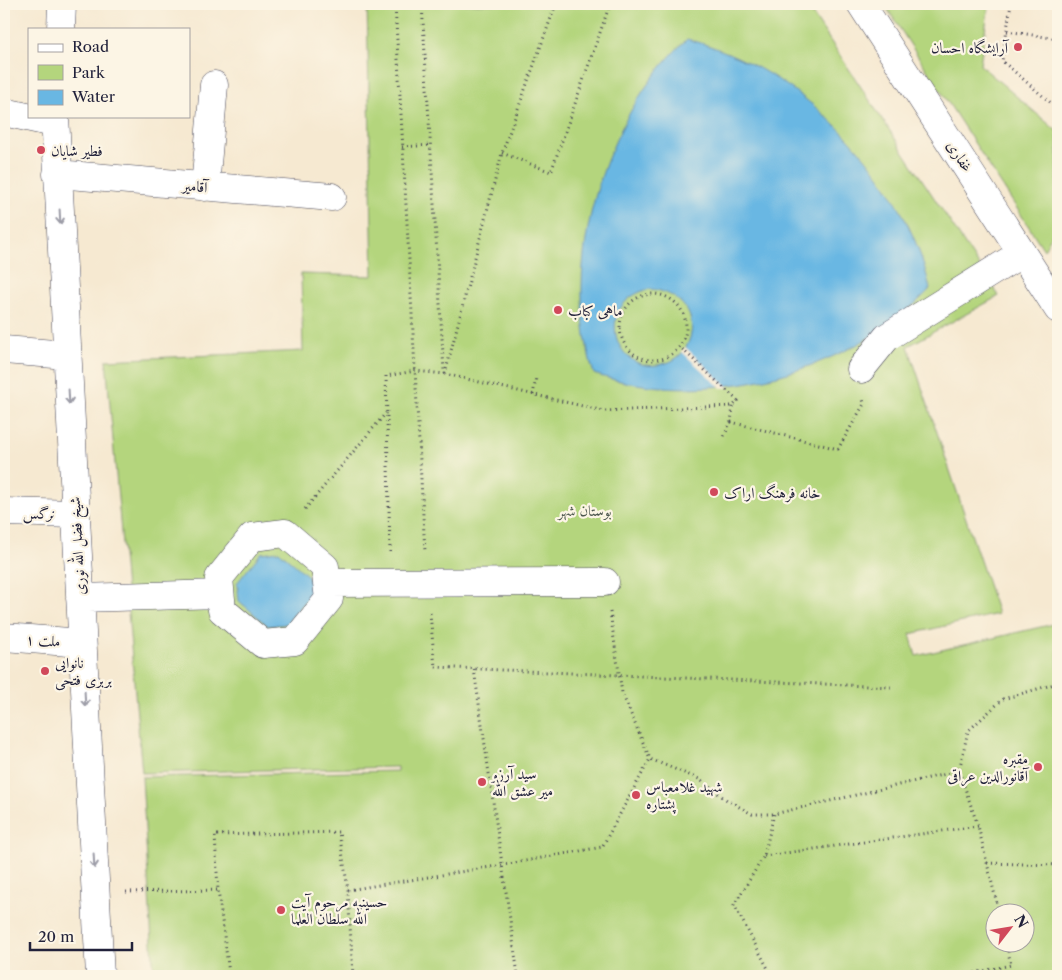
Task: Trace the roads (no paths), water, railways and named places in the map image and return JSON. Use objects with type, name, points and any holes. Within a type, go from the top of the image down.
[{"type":"street","points":[[61,28],[62,4]]},
{"type":"street","name":"غفاری","points":[[861,4],[1058,309]]},
{"type":"street","points":[[205,186],[214,85]]},
{"type":"street","points":[[4,112],[28,116]]},
{"type":"street","points":[[42,118],[55,120]]},
{"type":"street","name":"شیخ فضل الله نوری","points":[[55,120],[100,976]]},
{"type":"street","name":"آقامیر","points":[[57,174],[332,197]]},
{"type":"street","points":[[861,369],[887,337],[1022,253]]},
{"type":"street","points":[[4,350],[67,355]]},
{"type":"street","name":"نرگس","points":[[4,512],[75,514]]},
{"type":"street","points":[[285,533],[326,567],[327,583],[329,599],[295,641],[263,644],[222,610],[218,578],[252,537],[285,533]]},
{"type":"street","points":[[327,583],[605,582]]},
{"type":"street","points":[[80,598],[220,594]]},
{"type":"street","name":"ملت ۱","points":[[4,637],[82,643]]},
{"type":"water","points":[[687,39],[729,53],[769,74],[807,101],[842,132],[872,167],[898,205],[917,246],[930,289],[897,319],[859,343],[818,363],[774,377],[728,385],[682,388],[637,384],[594,374],[585,331],[582,286],[586,240],[596,194],[611,150],[632,109],[657,71]],"holes":[[[649,289],[660,291],[678,300],[685,308],[690,316],[691,336],[684,350],[670,362],[646,365],[632,360],[622,350],[616,337],[615,323],[620,309],[631,297]]]},
{"type":"water","points":[[279,551],[308,576],[311,594],[286,624],[268,626],[239,601],[237,583],[261,553]]},
{"type":"place","name":"آرایشگاه احسان","points":[[1018,47]]},
{"type":"place","name":"فطیر شایان","points":[[41,150]]},
{"type":"place","name":"ماهی کباب","points":[[558,310]]},
{"type":"place","name":"خانه فرهنگ اراک","points":[[714,492]]},
{"type":"place","name":"نانوایی بربری فتحی","points":[[45,671]]},
{"type":"place","name":"مقبره آقانورالدین عراقی","points":[[1038,767]]},
{"type":"place","name":"سید آرزو میر عشق الله","points":[[482,782]]},
{"type":"place","name":"شهید غلامعباس پشتاره","points":[[636,795]]},
{"type":"place","name":"حسینیه مرحوم آیت الله سلطان العلما","points":[[281,910]]},
{"type":"park label","name":"بوستان شهر","points":[[585,510]]}]
